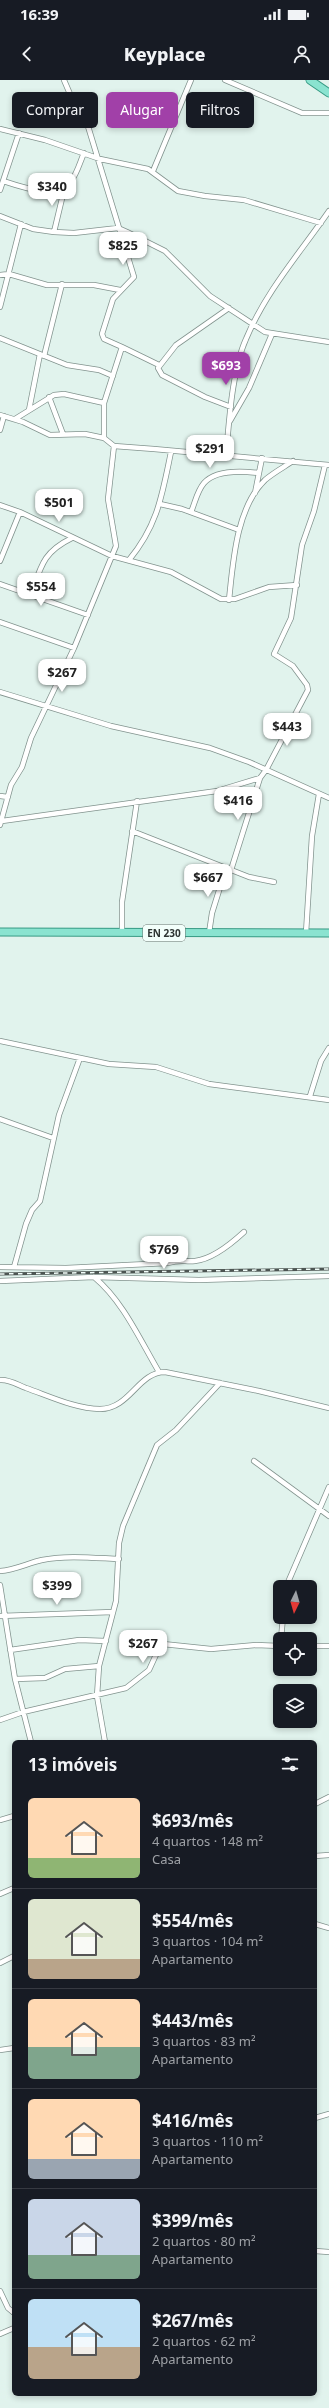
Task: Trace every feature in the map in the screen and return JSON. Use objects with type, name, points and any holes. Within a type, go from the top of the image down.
[{"type":"main road","points":[[310,80],[329,93]]},
{"type":"main road","name":"EN 230","points":[[0,932],[329,933]]},
{"type":"street","points":[[64,80],[70,94],[88,123],[100,159],[118,228],[134,277],[131,283],[120,290],[110,305],[102,337],[159,365]]},
{"type":"street","points":[[153,171],[191,80]]},
{"type":"street","points":[[225,80],[302,113],[329,113]]},
{"type":"street","points":[[0,129],[19,133],[100,159],[135,164],[153,171],[178,191],[205,196],[244,200],[321,223]]},
{"type":"street","points":[[0,190],[19,133]]},
{"type":"street","points":[[3,181],[40,192],[65,186],[73,178],[84,153]]},
{"type":"street","points":[[54,232],[65,186]]},
{"type":"street","points":[[226,456],[231,407],[243,346],[273,287],[329,211]]},
{"type":"street","points":[[0,216],[33,229],[54,232],[74,233],[118,228],[165,251],[180,265],[196,284],[229,308],[272,334],[329,342]]},
{"type":"street","points":[[0,307],[21,224]]},
{"type":"street","points":[[0,275],[9,274],[47,285],[62,284],[101,286],[120,290]]},
{"type":"street","points":[[29,410],[42,355],[62,284]]},
{"type":"street","points":[[229,308],[176,345],[159,365],[159,372],[162,375],[205,397],[231,407]]},
{"type":"street","points":[[229,424],[248,388],[272,334]]},
{"type":"street","points":[[0,338],[67,366],[99,370],[113,376]]},
{"type":"street","points":[[104,438],[104,403],[122,347]]},
{"type":"street","points":[[15,419],[49,397],[64,394],[104,403]]},
{"type":"street","points":[[49,397],[63,434]]},
{"type":"street","points":[[0,430],[2,416],[15,419],[45,433],[79,434],[104,438],[114,446],[327,465],[314,511],[302,545],[291,618],[274,654],[294,666],[307,685],[308,690],[266,770],[260,778],[232,870]]},
{"type":"street","points":[[114,446],[108,499],[116,541],[112,556],[74,648],[31,738],[22,767],[12,785],[1,823],[137,801],[217,792],[260,778]]},
{"type":"street","points":[[129,560],[146,538],[160,504],[171,452]]},
{"type":"street","points":[[229,600],[235,544],[239,530],[254,494],[262,458]]},
{"type":"street","points":[[254,494],[264,481],[293,461]]},
{"type":"street","points":[[191,512],[201,488],[211,477],[236,472],[259,473]]},
{"type":"street","points":[[160,504],[191,512],[239,530]]},
{"type":"street","points":[[0,505],[20,512],[112,556],[171,572],[221,599],[229,600],[269,587],[297,585]]},
{"type":"street","points":[[0,560],[20,512]]},
{"type":"street","points":[[31,595],[51,550],[72,538]]},
{"type":"street","points":[[0,584],[88,615]]},
{"type":"street","points":[[0,622],[74,648]]},
{"type":"street","points":[[0,692],[111,726],[210,748],[266,770],[329,798]]},
{"type":"street","points":[[306,933],[312,836],[319,794]]},
{"type":"street","points":[[0,796],[8,797]]},
{"type":"street","points":[[122,933],[122,902],[137,801]]},
{"type":"street","points":[[132,831],[249,877],[274,882]]},
{"type":"street","points":[[209,933],[212,913],[226,868]]},
{"type":"street","points":[[0,1041],[118,1066],[156,1067],[209,1084],[310,1096],[329,1100]]},
{"type":"street","points":[[310,1096],[322,1060],[329,1048]]},
{"type":"street","points":[[14,1267],[26,1224],[32,1210],[40,1201],[53,1138],[80,1058]]},
{"type":"street","points":[[0,1118],[53,1138]]},
{"type":"street","points":[[0,1267],[66,1268],[168,1263],[180,1259],[198,1261],[227,1246],[244,1232]]},
{"type":"street","points":[[0,1281],[94,1277],[199,1280],[329,1276]]},
{"type":"street","points":[[94,1277],[107,1288],[116,1299],[159,1372]]},
{"type":"street","points":[[0,1380],[54,1398],[100,1409],[109,1408],[128,1398],[145,1381],[159,1372],[173,1373],[329,1408]]},
{"type":"street","points":[[105,1740],[97,1696],[99,1666],[113,1612],[119,1559],[119,1543],[123,1526],[157,1444],[176,1430],[220,1383]]},
{"type":"street","points":[[254,1460],[320,1511],[329,1516]]},
{"type":"street","points":[[289,1580],[320,1511],[329,1486]]},
{"type":"street","points":[[0,1571],[11,1570],[43,1560],[86,1558],[119,1559]]},
{"type":"street","points":[[0,1585],[2,1616],[22,1712],[30,1740]]},
{"type":"street","points":[[2,1616],[113,1612]]},
{"type":"street","points":[[10,1650],[79,1640],[106,1641]]},
{"type":"street","points":[[0,1720],[22,1712],[97,1696],[126,1688],[149,1670],[160,1646],[163,1644],[211,1649],[256,1645],[273,1646]]},
{"type":"street","points":[[317,1646],[329,1646]]},
{"type":"street","points":[[15,1679],[45,1678],[65,1669],[99,1666]]},
{"type":"street","points":[[317,1803],[329,1797]]},
{"type":"street","points":[[0,1820],[12,1817]]},
{"type":"street","points":[[317,1856],[329,1855]]},
{"type":"street","points":[[0,1894],[12,1889]]},
{"type":"street","points":[[317,1925],[329,1928]]},
{"type":"street","points":[[0,1963],[12,1957]]},
{"type":"street","points":[[0,2050],[12,2048]]},
{"type":"street","points":[[317,2117],[329,2114]]},
{"type":"street","points":[[317,2252],[329,2252]]},
{"type":"street","points":[[0,2291],[8,2308],[12,2311]]},
{"type":"street","points":[[0,2334],[12,2329]]},
{"type":"railway","points":[[0,1274],[329,1269]]}]
